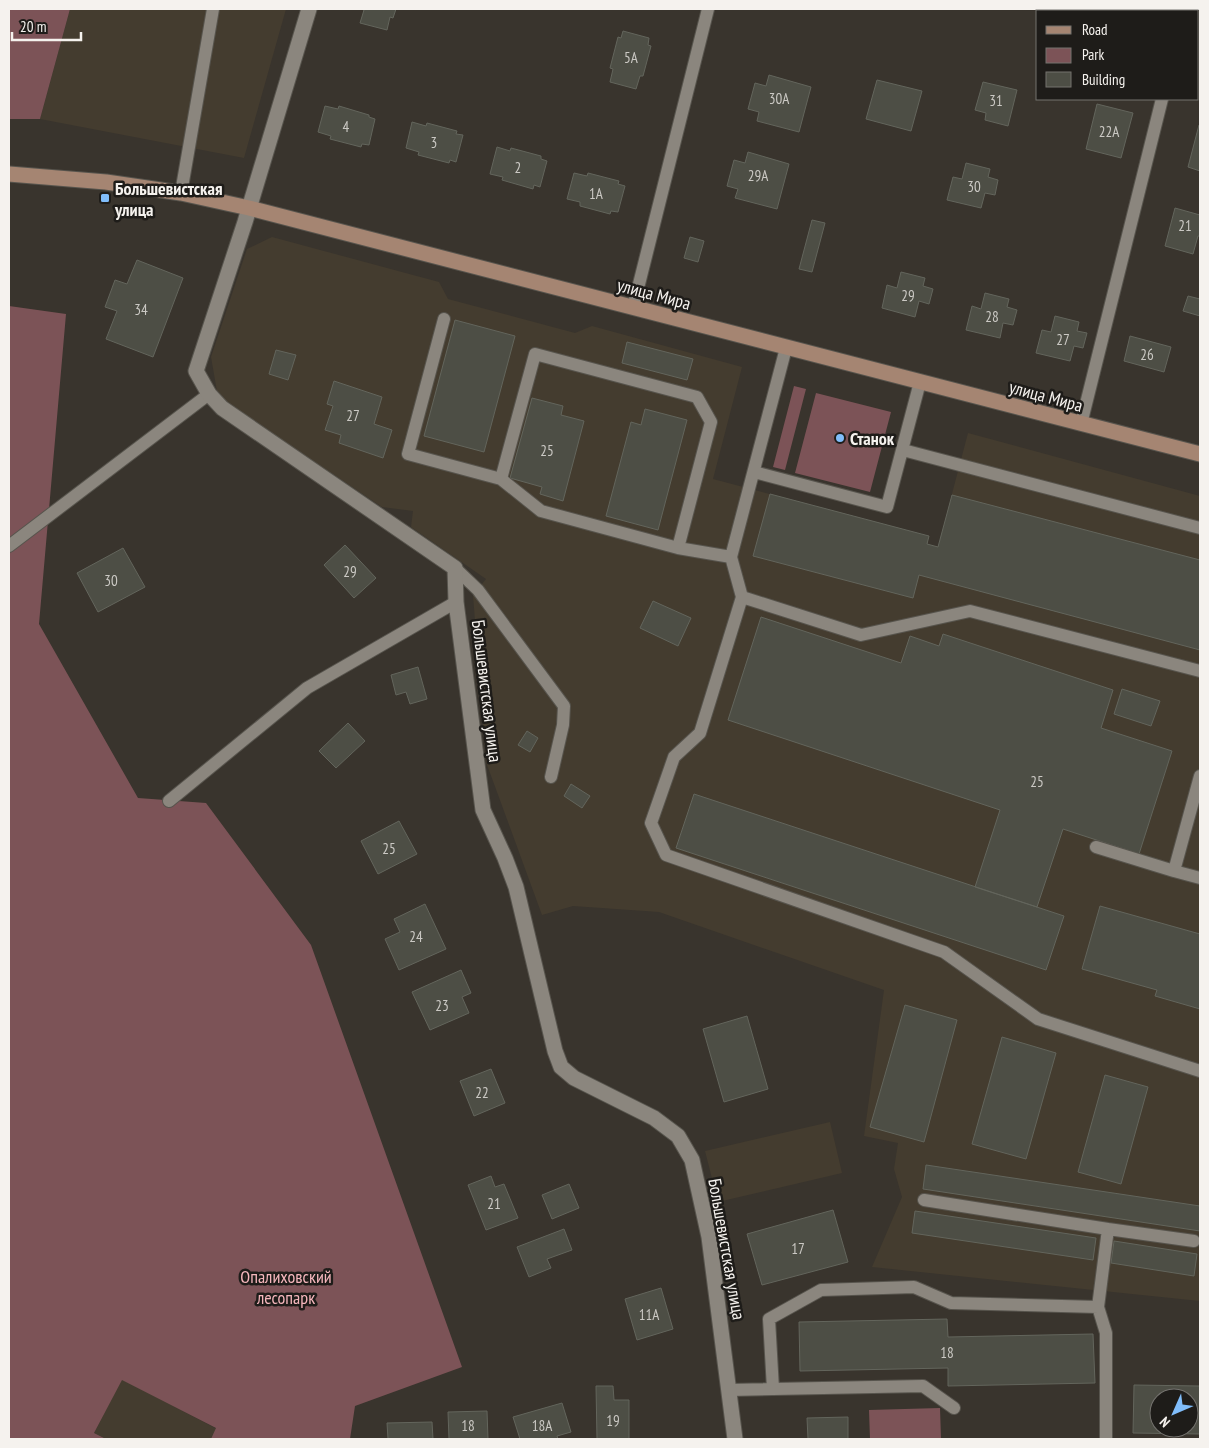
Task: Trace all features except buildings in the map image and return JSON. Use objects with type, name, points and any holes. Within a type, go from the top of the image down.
[{"type":"street","points":[[309,9],[249,208],[196,371],[209,394],[222,408],[455,568]]},
{"type":"street","name":"улица Мира","points":[[9,174],[96,181],[181,193],[249,208],[1200,454]]},
{"type":"street","name":"Большевистская улица","points":[[455,568],[456,602],[483,810],[516,887],[555,1051],[561,1067],[574,1078],[654,1118],[678,1136],[692,1160],[709,1237],[735,1439]]},
{"type":"lane","points":[[181,193],[214,9]]},
{"type":"lane","points":[[633,308],[708,9]]},
{"type":"lane","points":[[1081,424],[1162,100]]},
{"type":"lane","points":[[444,319],[408,454],[501,479],[541,511],[678,548],[731,557]]},
{"type":"lane","points":[[786,348],[731,557],[742,597],[700,733],[674,757],[650,823],[666,855],[944,952],[1038,1019],[1200,1071]]},
{"type":"lane","points":[[501,479],[534,354],[697,397],[711,422],[678,548]]},
{"type":"lane","points":[[754,472],[888,507],[920,382]]},
{"type":"lane","points":[[9,546],[209,394]]},
{"type":"lane","points":[[903,450],[1200,528]]},
{"type":"lane","points":[[455,568],[478,590],[564,706],[563,725],[551,777]]},
{"type":"lane","points":[[742,597],[861,635],[970,611],[1200,671]]},
{"type":"lane","points":[[169,801],[307,688],[456,602]]},
{"type":"lane","points":[[1174,871],[1200,776]]},
{"type":"lane","points":[[1096,846],[1200,878]]},
{"type":"lane","points":[[924,1200],[1194,1241]]},
{"type":"lane","points":[[1106,1439],[1106,1333],[1098,1307],[1108,1229]]},
{"type":"lane","points":[[773,1389],[769,1319],[821,1290],[914,1287],[951,1303],[1098,1307]]},
{"type":"lane","points":[[729,1390],[923,1386],[954,1408]]},
{"type":"shaded area","points":[[70,9],[286,9],[244,158],[40,119]]},
{"type":"shaded area","points":[[272,237],[439,282],[448,299],[575,333],[592,326],[742,367],[713,479],[929,536],[927,544],[938,547],[968,433],[1200,496],[1200,1301],[872,1267],[902,1197],[894,1169],[898,1143],[864,1136],[884,990],[659,912],[573,906],[542,915],[486,762],[473,595],[486,579],[411,527],[413,511],[382,507],[218,397],[211,357],[247,249]]},
{"type":"shaded area","points":[[830,1122],[842,1173],[718,1202],[705,1151]]},
{"type":"shaded area","points":[[122,1379],[217,1429],[211,1439],[106,1439],[94,1433]]},
{"type":"green space","points":[[9,9],[70,9],[40,119],[9,119]]},
{"type":"green space","name":"Опалиховский лесопарк","points":[[9,306],[66,314],[39,624],[138,798],[206,803],[311,945],[462,1367],[355,1406],[350,1439],[211,1439],[216,1428],[122,1380],[94,1433],[106,1439],[9,1439]]},
{"type":"green space","points":[[794,386],[806,389],[785,470],[773,467]]},
{"type":"green space","points":[[816,393],[891,412],[870,492],[795,473]]},
{"type":"green space","points":[[940,1408],[941,1439],[870,1439],[869,1410]]},
{"type":"place","name":"Большевистская улица","points":[[105,198]]},
{"type":"place","name":"Станок","points":[[840,438]]}]
